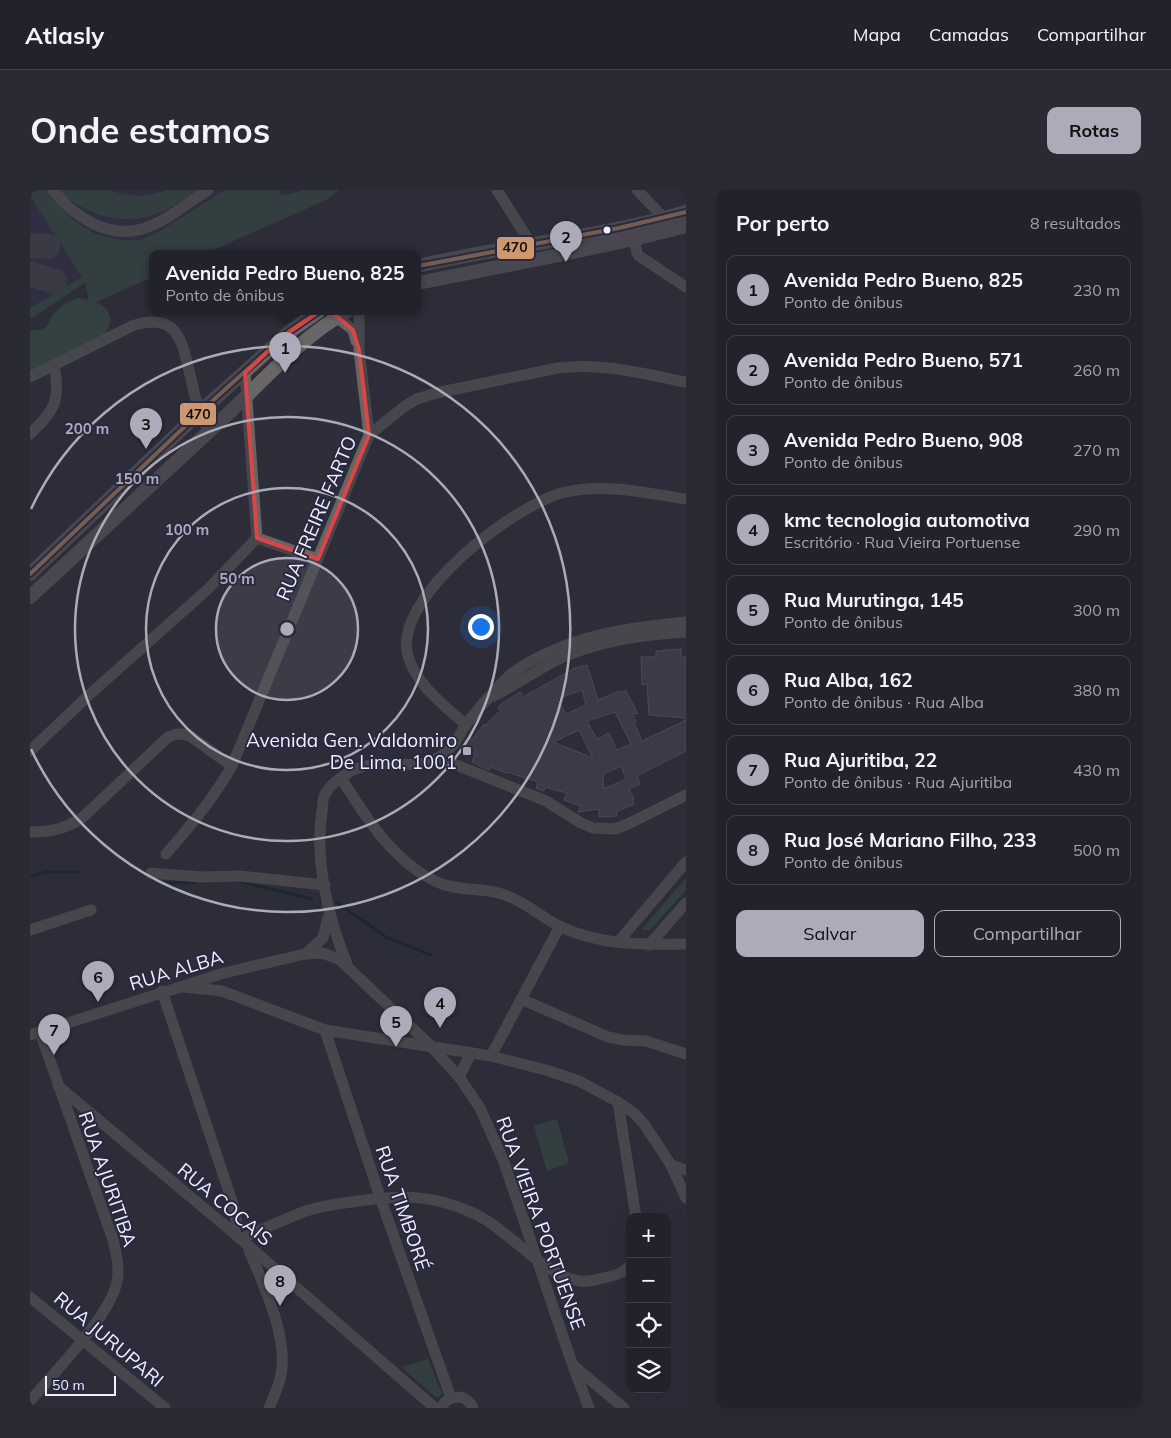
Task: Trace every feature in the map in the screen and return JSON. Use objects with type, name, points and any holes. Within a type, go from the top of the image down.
[{"type":"main road","points":[[421,265],[664,218],[686,212]]},
{"type":"main road","points":[[421,282],[634,240],[686,226]]},
{"type":"main road","points":[[30,574],[200,412],[289,332],[314,315]]},
{"type":"main road","points":[[30,597],[289,354],[337,315]]},
{"type":"street","points":[[53,190],[63,203],[77,215],[96,225],[122,232],[142,229],[158,222],[208,190]]},
{"type":"street","points":[[498,190],[531,244]]},
{"type":"street","points":[[637,190],[664,218]]},
{"type":"street","points":[[634,240],[639,256],[686,287]]},
{"type":"street","points":[[339,315],[353,330],[359,350]]},
{"type":"street","points":[[359,315],[359,350],[369,435]]},
{"type":"street","points":[[30,377],[132,326],[145,321],[166,323],[182,339],[200,412],[208,431]]},
{"type":"street","points":[[30,434],[45,420],[54,406],[58,384],[54,365]]},
{"type":"street","name":"RUA FREIRE FARTO","points":[[166,854],[202,813],[218,791],[232,766],[369,435],[405,406],[417,399],[436,393],[558,368],[578,365],[596,366],[686,382]]},
{"type":"street","points":[[32,747],[208,589],[257,538],[245,372]]},
{"type":"street","points":[[230,411],[241,414],[249,428]]},
{"type":"street","points":[[466,725],[422,684],[413,670],[408,655],[407,641],[409,628],[417,610],[432,587],[484,537],[539,501],[564,492],[587,488],[615,488],[686,499]]},
{"type":"street","points":[[257,538],[318,559]]},
{"type":"street","points":[[347,966],[329,912],[319,842],[324,794],[341,778],[363,766],[377,763],[418,764],[431,762],[439,758],[453,745],[466,725],[507,678],[527,663],[566,645],[614,631],[686,622]]},
{"type":"street","points":[[486,701],[553,662],[583,650],[638,637],[686,632]]},
{"type":"street","points":[[30,832],[56,831],[82,818],[173,735],[190,736],[232,766]]},
{"type":"street","points":[[439,758],[546,801],[592,828],[615,829],[686,795]]},
{"type":"street","points":[[341,778],[365,815],[387,842],[426,876],[443,884],[510,897],[560,926],[586,936],[649,945],[686,944]]},
{"type":"street","points":[[618,942],[686,862]]},
{"type":"street","points":[[151,873],[201,877],[240,876],[325,884]]},
{"type":"street","points":[[649,945],[686,903]]},
{"type":"street","points":[[30,930],[91,910]]},
{"type":"street","points":[[305,954],[323,938],[327,928],[329,912]]},
{"type":"street","points":[[491,1056],[560,926]]},
{"type":"street","name":"RUA VIEIRA PORTUENSE","points":[[305,954],[322,953],[331,955],[347,966],[432,1047],[459,1077],[480,1108],[504,1162],[589,1408]]},
{"type":"street","name":"RUA ALBA","points":[[35,1033],[162,991],[224,973],[305,954]]},
{"type":"street","points":[[222,992],[219,984],[224,973]]},
{"type":"street","points":[[180,986],[222,992],[325,1030],[491,1056],[579,1081],[634,1113],[644,1124],[671,1165],[686,1198]]},
{"type":"street","points":[[162,991],[233,1204],[241,1240],[272,1308],[279,1330],[282,1361],[281,1376],[270,1408]]},
{"type":"street","points":[[521,999],[608,1037],[646,1041],[686,1054]]},
{"type":"street","points":[[410,1044],[412,1028]]},
{"type":"street","name":"RUA TIMBORÉ","points":[[325,1030],[380,1197],[451,1398]]},
{"type":"street","name":"RUA AJURITIBA","points":[[30,1401],[82,1340],[109,1304],[115,1291],[118,1266],[113,1240],[58,1086],[35,1033]]},
{"type":"street","points":[[459,1077],[471,1053]]},
{"type":"street","name":"RUA COCAIS","points":[[58,1086],[241,1240],[435,1408]]},
{"type":"street","points":[[618,1102],[635,1213]]},
{"type":"street","points":[[71,1124],[76,1114],[84,1108]]},
{"type":"street","points":[[671,1165],[686,1170]]},
{"type":"street","points":[[241,1240],[307,1211],[330,1205],[380,1197],[405,1196],[432,1199],[474,1213],[499,1228],[538,1261],[562,1275],[579,1281],[611,1277],[626,1273]]},
{"type":"street","name":"RUA JURUPARI","points":[[30,1296],[165,1408]]},
{"type":"street","points":[[573,1366],[624,1408]]},
{"type":"street","points":[[441,1408],[445,1401],[458,1396],[465,1399],[473,1408]]},
{"type":"highlighted area","points":[[326,307],[353,330],[359,350],[369,435],[318,559],[257,538],[245,373],[289,332]]},
{"type":"shaded area","points":[[30,190],[339,190],[326,200],[213,250],[149,250],[149,277],[85,283],[30,319]]},
{"type":"green space","points":[[30,190],[46,190],[73,220],[95,234],[122,240],[140,240],[157,233],[225,190],[278,190],[282,195],[287,195],[303,190],[339,190],[326,200],[213,250],[149,250],[149,278],[90,305],[85,283],[30,319],[30,308],[82,277],[30,196]]},
{"type":"green space","points":[[57,190],[107,190],[138,196],[167,190],[198,190],[166,210],[147,217],[119,219],[93,212],[80,206]]},
{"type":"green space","points":[[77,298],[99,304],[109,313],[109,326],[105,334],[30,373],[30,331],[43,329],[47,326],[52,315],[64,304]]},
{"type":"green space","points":[[686,878],[686,890],[650,930],[641,930]]},
{"type":"green space","points":[[557,1119],[569,1163],[547,1171],[534,1126]]},
{"type":"green space","points":[[428,1359],[442,1394],[437,1398],[401,1367]]},
{"type":"building","points":[[681,649],[681,657],[686,657],[686,718],[649,715],[647,684],[642,685],[641,657],[656,657],[656,651]]},
{"type":"building","points":[[587,665],[598,700],[617,692],[626,691],[638,714],[632,713],[642,741],[686,720],[686,751],[637,776],[640,784],[629,789],[634,799],[632,800],[634,804],[616,812],[617,816],[599,817],[599,809],[578,812],[581,806],[564,800],[567,793],[545,787],[544,791],[536,788],[538,782],[491,767],[489,770],[486,769],[472,762],[475,754],[465,749],[465,743],[469,737],[472,740],[484,724],[486,725],[500,711],[498,707],[507,700],[520,692],[523,697],[575,668]],"holes":[[[582,690],[586,705],[566,714],[557,699]],[[615,712],[631,744],[617,750],[609,733],[597,739],[587,721]],[[579,730],[593,758],[553,742]],[[621,766],[626,779],[604,789],[603,774]]]},
{"type":"waterway","points":[[30,877],[46,872],[79,872]]},
{"type":"waterway","points":[[237,881],[312,899]]},
{"type":"waterway","points":[[165,883],[196,882]]},
{"type":"waterway","points":[[336,902],[386,937],[431,955]]},
{"type":"taxiway","points":[[30,246],[48,246]]},
{"type":"taxiway","points":[[30,274],[54,281]]},
{"type":"transit line","name":"470","points":[[421,265],[619,228],[686,212]]},
{"type":"transit line","name":"470","points":[[30,574],[200,412],[289,332],[314,315]]},
{"type":"place","name":"Avenida Pedro Bueno, 571","points":[[566,262]]},
{"type":"place","name":"Avenida Pedro Bueno, 825","points":[[285,373]]},
{"type":"place","name":"Avenida Pedro Bueno, 908","points":[[146,449]]},
{"type":"place","name":"Avenida Gen. Valdomiro De Lima, 1001","points":[[467,751]]},
{"type":"place","name":"Rua Alba, 162","points":[[98,1002]]},
{"type":"place","name":"kmc tecnologia automotiva","points":[[440,1028]]},
{"type":"place","name":"Rua Murutinga, 145","points":[[396,1047]]},
{"type":"place","name":"Rua Ajuritiba, 22","points":[[54,1055]]},
{"type":"place","name":"Rua José Mariano Filho, 233","points":[[280,1306]]}]
